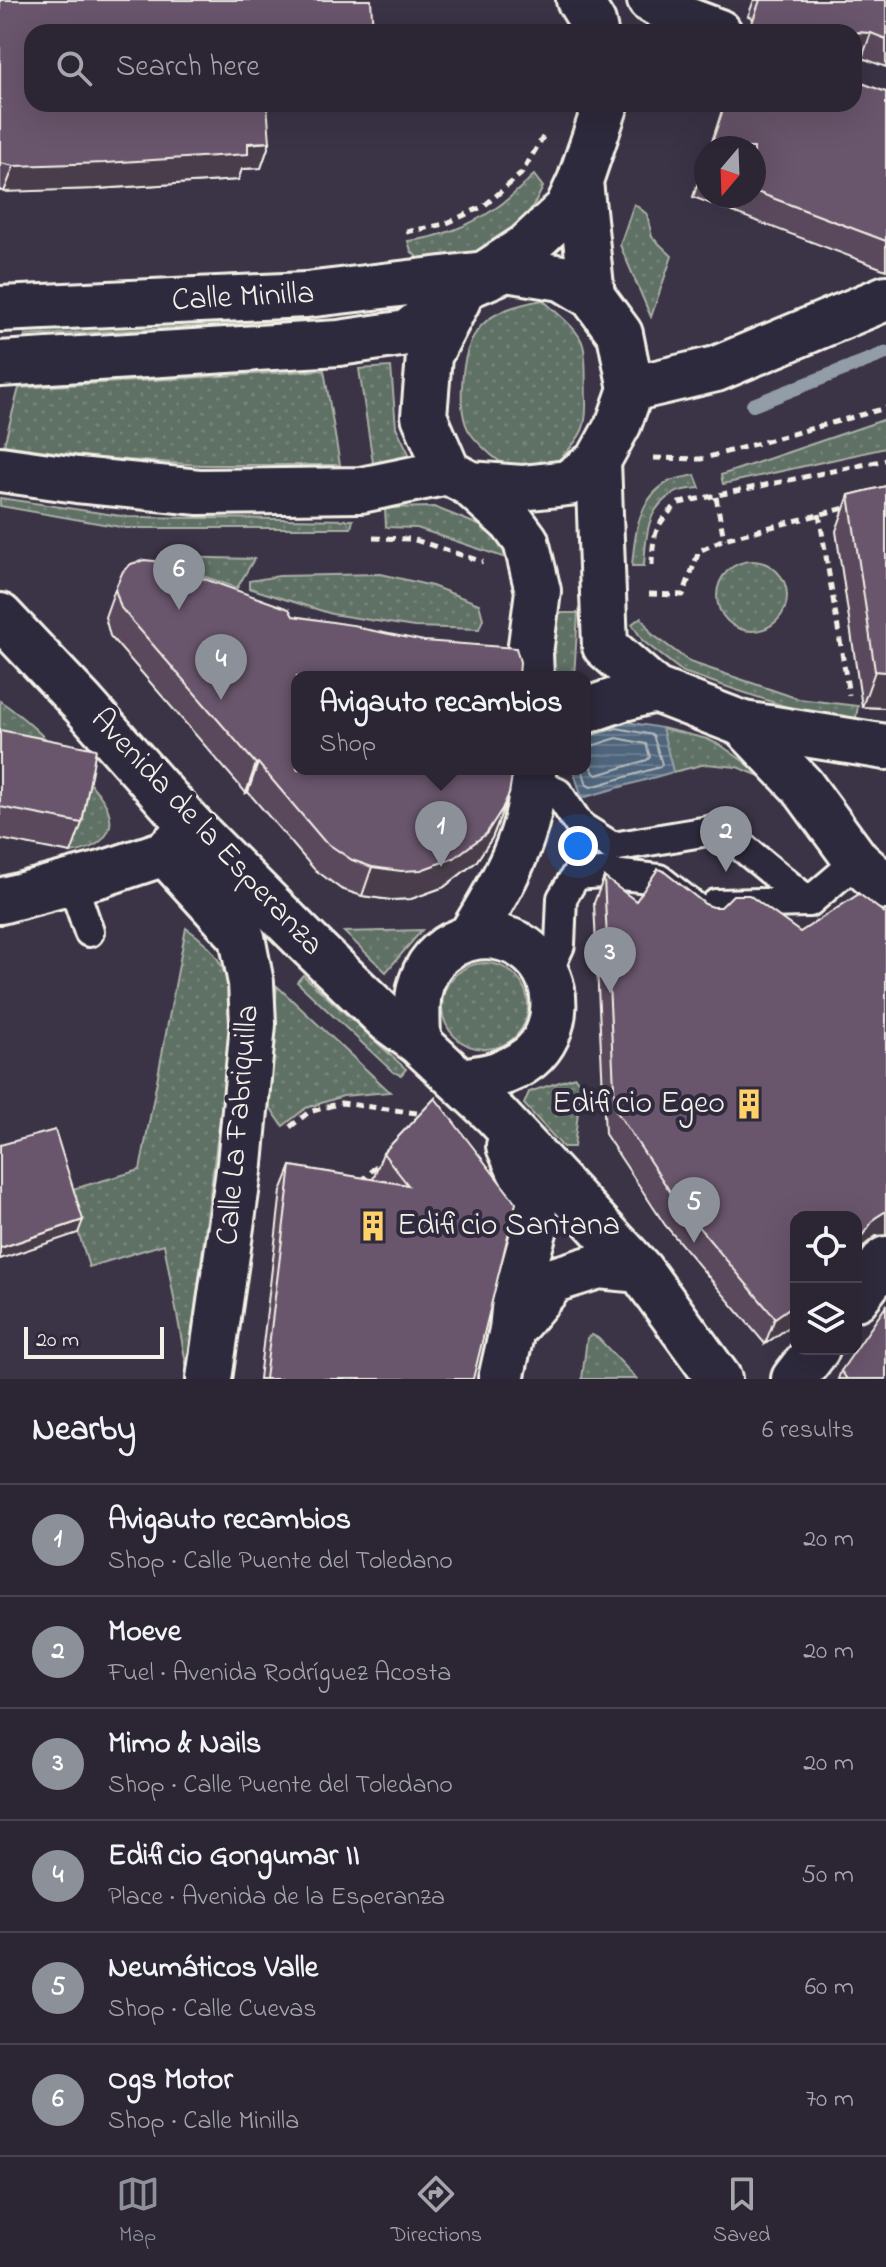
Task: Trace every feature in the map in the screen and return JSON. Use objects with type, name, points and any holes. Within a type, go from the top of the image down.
[{"type":"main road","points":[[579,0],[593,24]]},
{"type":"main road","points":[[632,24],[640,0]]},
{"type":"main road","points":[[650,0],[698,24]]},
{"type":"main road","points":[[531,671],[538,591],[526,541],[512,522],[459,478],[424,416],[429,356],[474,280],[526,247],[567,209],[603,112]]},
{"type":"main road","points":[[580,181],[592,296]]},
{"type":"main road","points":[[0,469],[199,492],[361,490],[459,478],[522,488],[568,483],[598,461],[619,423],[631,389],[620,334],[592,296],[562,278],[506,269],[474,280]]},
{"type":"main road","name":"Calle Minilla","points":[[0,309],[306,295],[474,280]]},
{"type":"main road","name":"Calle Minilla","points":[[0,364],[339,343],[407,333],[474,280]]},
{"type":"main road","points":[[631,389],[716,369],[886,298]]},
{"type":"main road","points":[[598,461],[605,646],[655,690],[743,724],[886,747]]},
{"type":"main road","name":"Avenida de la Esperanza","points":[[0,616],[83,704],[179,840],[388,1020],[418,1042]]},
{"type":"main road","points":[[591,709],[655,690]]},
{"type":"main road","points":[[743,724],[802,786],[872,874]]},
{"type":"main road","points":[[470,937],[507,876],[522,841],[535,775]]},
{"type":"main road","points":[[0,901],[72,882],[179,840]]},
{"type":"main road","name":"Calle La Fabriquilla","points":[[179,840],[242,937],[251,983],[253,1024],[240,1164],[209,1379]]},
{"type":"main road","points":[[460,1081],[492,1077],[530,1057],[545,1039],[553,1018],[554,995],[547,973],[533,955],[515,942],[493,936],[470,937],[449,946],[433,960],[422,979],[417,1001],[418,1042],[496,1115],[640,1270],[719,1379]]},
{"type":"main road","points":[[496,1115],[532,1198],[535,1228],[515,1300],[501,1379]]},
{"type":"main road","points":[[862,1290],[886,1259]]},
{"type":"main road","points":[[512,1330],[554,1280],[599,1266],[640,1270]]},
{"type":"main road","points":[[794,1379],[812,1355]]},
{"type":"lane","points":[[537,775],[558,793],[580,826],[613,847],[720,829],[809,902]]},
{"type":"lane","points":[[547,973],[560,945],[562,898],[576,875],[602,873],[659,879],[706,916],[716,904],[809,902],[872,874]]},
{"type":"lane","points":[[72,882],[89,932]]},
{"type":"path","points":[[406,232],[445,224],[484,206],[521,174],[546,130]]},
{"type":"path","points":[[701,459],[886,408]]},
{"type":"path","points":[[652,573],[653,540],[663,517],[679,503],[886,460]]},
{"type":"path","points":[[716,497],[724,539]]},
{"type":"path","points":[[642,594],[683,595],[699,551],[724,539],[859,504]]},
{"type":"path","points":[[819,514],[850,704]]},
{"type":"path","points":[[287,1130],[309,1112],[341,1103],[426,1114]]},
{"type":"path","points":[[415,1103],[426,1114]]},
{"type":"path","points":[[417,1123],[426,1114]]},
{"type":"path","points":[[354,1189],[391,1150]]},
{"type":"green space","points":[[534,175],[543,187],[530,211],[522,221],[491,244],[461,258],[423,264],[411,251],[408,241],[443,234],[476,220],[506,201]]},
{"type":"green space","points":[[634,204],[647,214],[652,237],[672,256],[651,317],[620,245]]},
{"type":"green space","points":[[543,300],[581,339],[586,417],[579,436],[559,460],[544,467],[519,468],[495,458],[468,429],[462,405],[464,367],[473,336],[482,325],[507,310]]},
{"type":"green space","points":[[307,309],[308,320],[25,336],[24,324]]},
{"type":"green space","points":[[391,367],[396,427],[412,460],[373,463],[359,369]]},
{"type":"green space","points":[[324,370],[340,465],[202,465],[99,458],[4,445],[19,388]]},
{"type":"green space","points":[[886,419],[886,448],[723,484],[721,475]]},
{"type":"green space","points":[[695,475],[700,488],[678,492],[658,506],[649,524],[644,566],[632,566],[644,507],[670,481]]},
{"type":"green space","points":[[0,498],[128,517],[353,520],[351,528],[126,528],[0,506]]},
{"type":"green space","points":[[434,507],[511,538],[512,560],[417,528],[386,527],[385,508]]},
{"type":"green space","points":[[171,557],[254,559],[237,588],[168,564]]},
{"type":"green space","points":[[752,561],[771,567],[781,577],[787,596],[781,615],[771,625],[752,631],[733,625],[723,615],[717,596],[723,577],[733,567]]},
{"type":"green space","points":[[381,574],[432,586],[479,604],[483,619],[479,629],[414,627],[332,614],[249,588],[249,581],[279,576]]},
{"type":"green space","points":[[557,613],[578,613],[574,671],[553,671]]},
{"type":"green space","points":[[641,617],[652,634],[690,662],[799,699],[858,706],[856,718],[796,710],[683,672],[643,641],[632,624]]},
{"type":"green space","points":[[0,701],[46,739],[91,784],[101,797],[110,818],[110,827],[100,841],[71,853],[85,779],[0,763]]},
{"type":"green space","points":[[662,728],[722,746],[770,780],[737,767],[706,764],[673,772]]},
{"type":"green space","points":[[186,928],[206,944],[219,961],[235,1004],[187,1369],[164,1244],[89,1267],[66,1191],[140,1170]]},
{"type":"green space","points":[[422,930],[386,972],[344,932]]},
{"type":"green space","points":[[485,963],[501,967],[515,976],[524,990],[528,1006],[524,1022],[515,1036],[501,1045],[485,1049],[469,1045],[455,1036],[446,1022],[442,1006],[446,990],[455,976],[469,967]]},
{"type":"green space","points":[[303,975],[406,1069],[401,1075],[393,1072],[297,982]]},
{"type":"green space","points":[[277,986],[390,1092],[343,1096],[306,1108],[283,1126],[265,1100]]},
{"type":"green space","points":[[575,1077],[581,1086],[574,1147],[563,1147],[524,1104],[529,1092]]},
{"type":"green space","points":[[592,1335],[637,1379],[582,1379],[587,1338]]},
{"type":"water","points":[[616,720],[662,728],[673,772],[582,798],[575,775],[591,775],[591,729]]},
{"type":"building","points":[[0,0],[371,0],[372,24],[24,24],[24,112],[268,112],[270,142],[248,143],[248,154],[105,163],[14,166],[0,163]]},
{"type":"building","points":[[760,0],[886,0],[886,39],[862,32],[862,24],[752,24]]},
{"type":"building","points":[[862,83],[886,92],[886,241],[766,196],[766,136],[714,136],[722,112],[862,112]]},
{"type":"building","points":[[886,486],[886,672],[875,671],[849,495]]},
{"type":"building","points":[[154,561],[289,609],[293,616],[359,626],[424,641],[516,648],[519,671],[291,671],[291,775],[512,775],[509,794],[486,834],[454,858],[421,870],[401,871],[372,867],[352,860],[324,841],[121,608],[115,589],[123,571],[131,564]]},
{"type":"building","points":[[0,730],[96,749],[82,823],[0,807]]},
{"type":"building","points":[[658,869],[713,907],[721,907],[733,895],[749,895],[800,932],[859,894],[886,914],[886,1211],[875,1218],[862,1236],[862,1211],[790,1211],[790,1307],[775,1318],[675,1199],[615,1109],[604,877],[636,901]]},
{"type":"building","points":[[435,1098],[516,1203],[473,1379],[265,1379],[291,1166],[408,1185],[383,1153]]},
{"type":"building","points":[[55,1130],[83,1220],[0,1248],[0,1145]]},
{"type":"building","points":[[886,1306],[886,1379],[847,1379],[841,1371],[852,1355],[862,1355],[862,1341]]},
{"type":"waterway","points":[[753,405],[886,353]]},
{"type":"place","name":"Ogs Motor","points":[[179,610]]},
{"type":"place","name":"Edificio Gongumar II","points":[[221,700]]},
{"type":"place","name":"Avigauto recambios","points":[[441,867]]},
{"type":"place","name":"Moeve","points":[[726,872]]},
{"type":"place","name":"Mimo & Nails","points":[[610,993]]},
{"type":"place","name":"Edificio Egeo","points":[[749,1104]]},
{"type":"place","name":"Edificio Santana","points":[[373,1226]]},
{"type":"place","name":"Neumáticos Valle","points":[[694,1243]]}]
